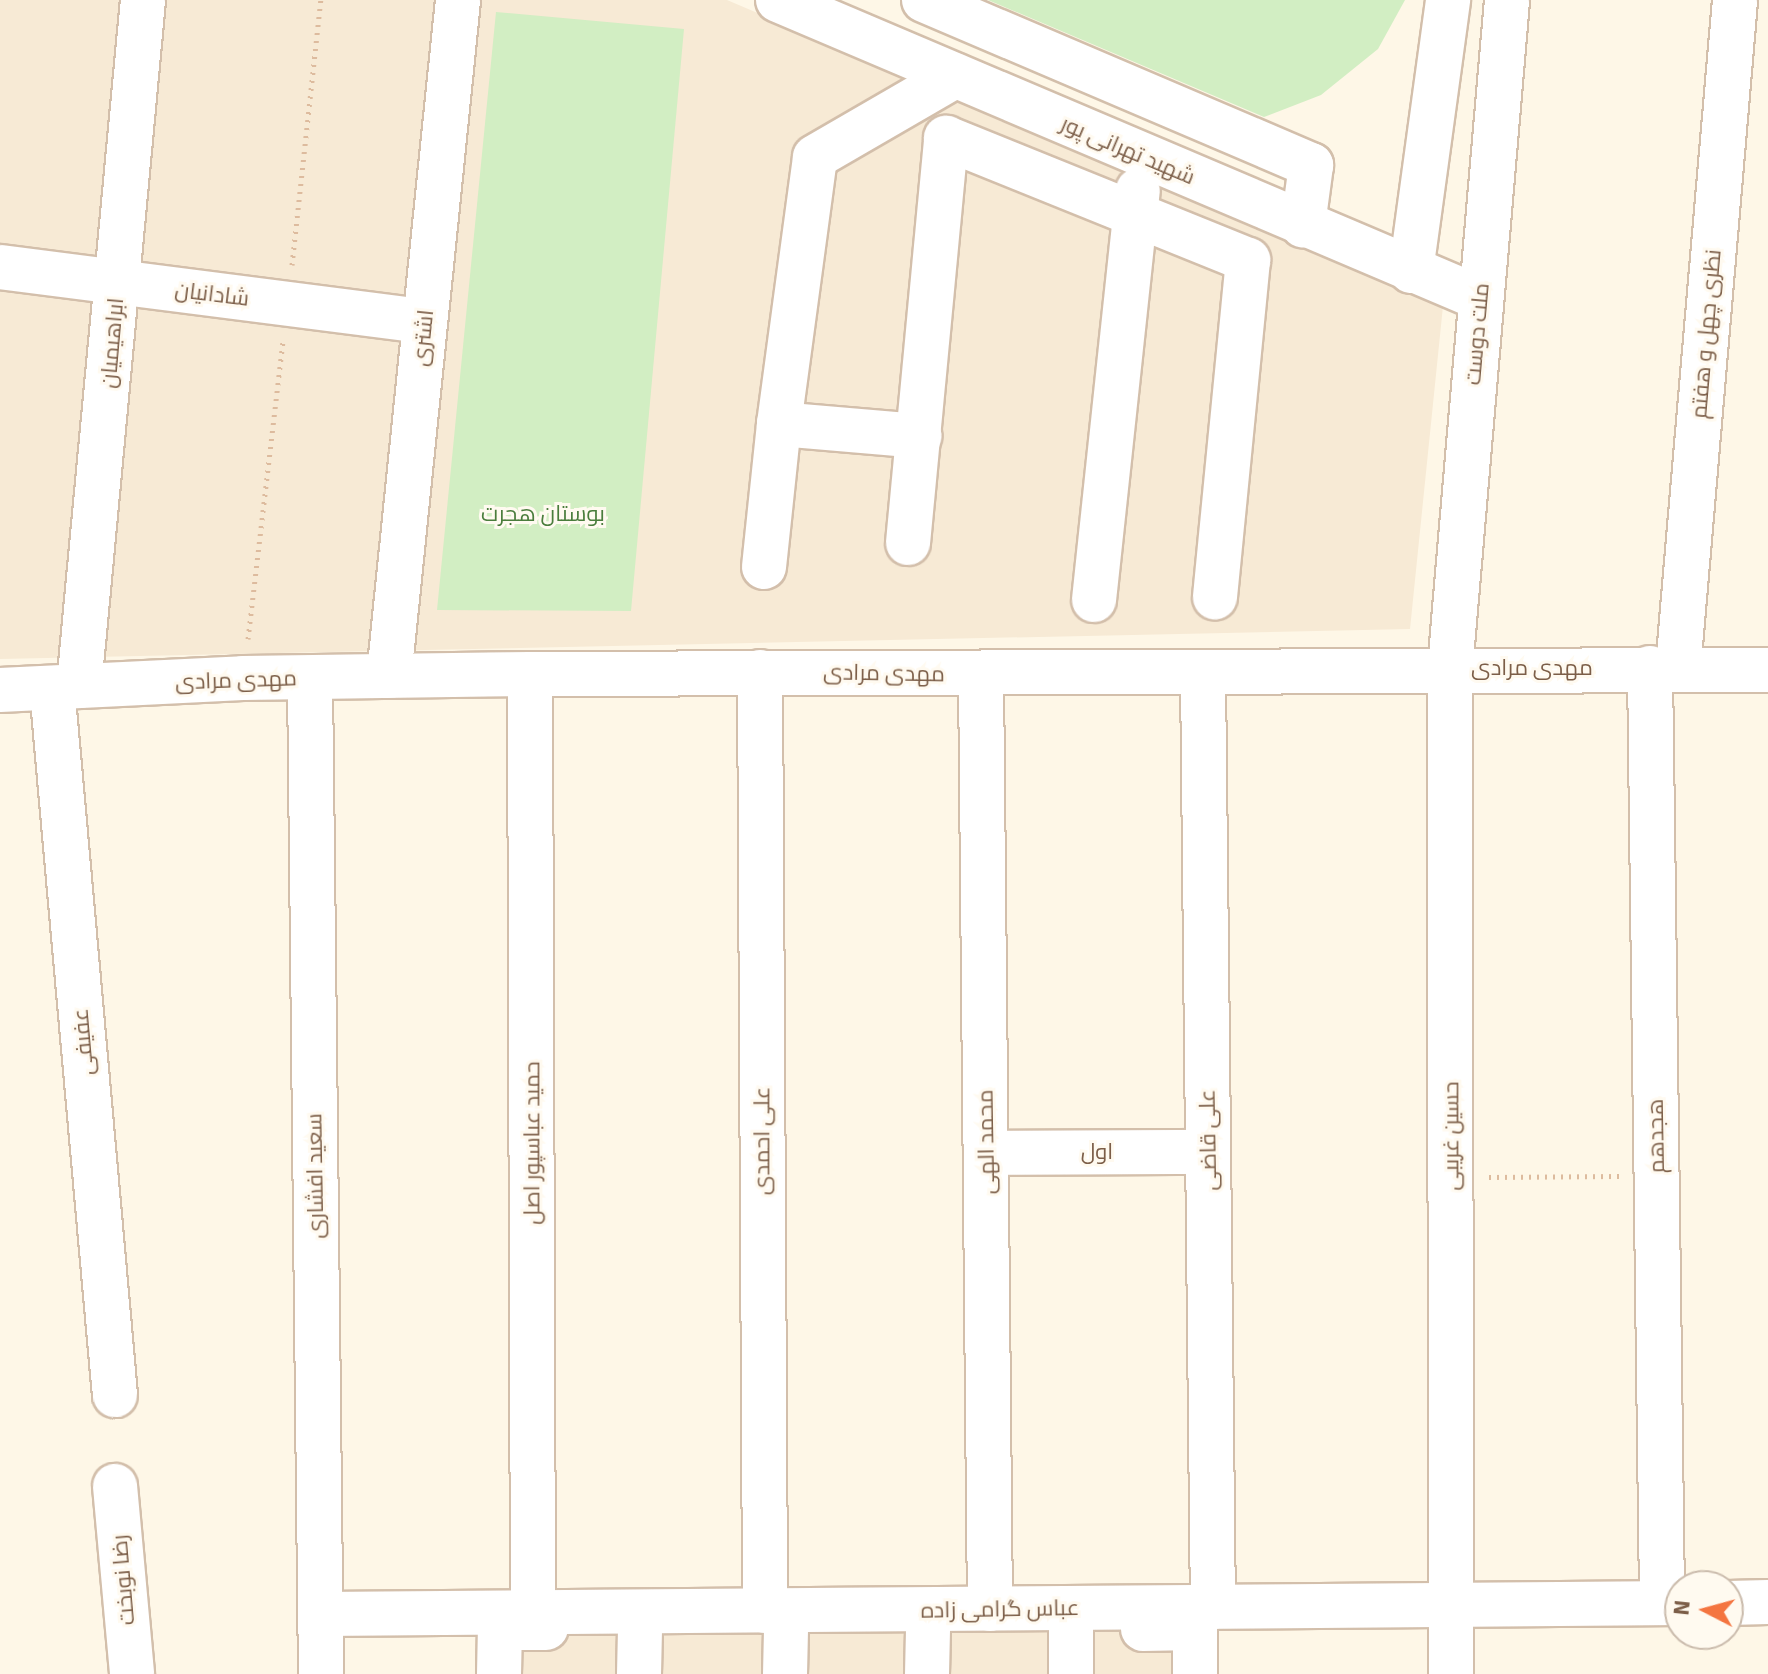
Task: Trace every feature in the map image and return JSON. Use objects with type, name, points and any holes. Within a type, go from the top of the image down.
[{"type":"street","name":"ابراهیمیان","points":[[66,687],[118,282],[143,0]]},
{"type":"street","name":"اشتری","points":[[389,676],[458,0]]},
{"type":"street","name":"شهید تهرانی پور","points":[[778,0],[1480,298]]},
{"type":"street","points":[[924,0],[1311,165],[1303,225]]},
{"type":"street","points":[[1411,271],[1448,0]]},
{"type":"street","name":"ملت دوست","points":[[1450,668],[1507,0]]},
{"type":"street","name":"نظری چهل و هفتم","points":[[1664,668],[1735,0]]},
{"type":"street","points":[[764,567],[779,424],[815,157],[955,76]]},
{"type":"street","points":[[908,543],[946,138],[1248,260],[1215,597]]},
{"type":"street","points":[[1094,600],[1141,156]]},
{"type":"street","name":"شادانیان","points":[[0,267],[424,321]]},
{"type":"street","points":[[779,424],[919,436]]},
{"type":"street","name":"مهدی مرادی","points":[[0,690],[310,678],[530,674],[1203,673],[1450,668],[1768,670]]},
{"type":"street","name":"حسین غریبی","points":[[1450,668],[1451,1674]]},
{"type":"street","name":"هجدهم","points":[[1664,668],[1656,1176],[1670,1570]]},
{"type":"street","name":"علی احمدی","points":[[760,672],[775,1620],[785,1674]]},
{"type":"street","name":"علی قاضی","points":[[1203,673],[1213,1607]]},
{"type":"street","name":"حمید عباسپور اصل","points":[[530,674],[533,1613]]},
{"type":"street","name":"محمد الهی","points":[[981,674],[990,1609]]},
{"type":"street","name":"سعید افشاری","points":[[310,678],[321,1674]]},
{"type":"street","name":"عفیفی","points":[[66,687],[115,1395]]},
{"type":"street","name":"اول","points":[[986,1153],[1208,1152]]},
{"type":"street","name":"رضا نوبخت","points":[[115,1486],[132,1674]]},
{"type":"street","points":[[1744,1603],[1768,1602]]},
{"type":"street","name":"عباس گرامی زاده","points":[[321,1614],[533,1613],[775,1620],[990,1609],[1664,1603]]},
{"type":"street","points":[[499,1674],[500,1628],[640,1629],[775,1620],[928,1630],[1195,1628],[1195,1674]]},
{"type":"street","points":[[639,1674],[640,1629]]},
{"type":"street","points":[[1071,1629],[1071,1674]]},
{"type":"street","points":[[927,1674],[928,1630]]},
{"type":"path","points":[[1451,1178],[1656,1176]]},
{"type":"shaded area","points":[[0,0],[727,0],[1443,306],[1410,629],[0,659]]},
{"type":"shaded area","points":[[494,1623],[1203,1623],[1202,1674],[494,1674]]},
{"type":"green space","points":[[988,0],[1405,0],[1378,49],[1321,95],[1264,117]]},
{"type":"green space","name":"بوستان هجرت","points":[[496,12],[684,29],[631,611],[437,610]]}]
